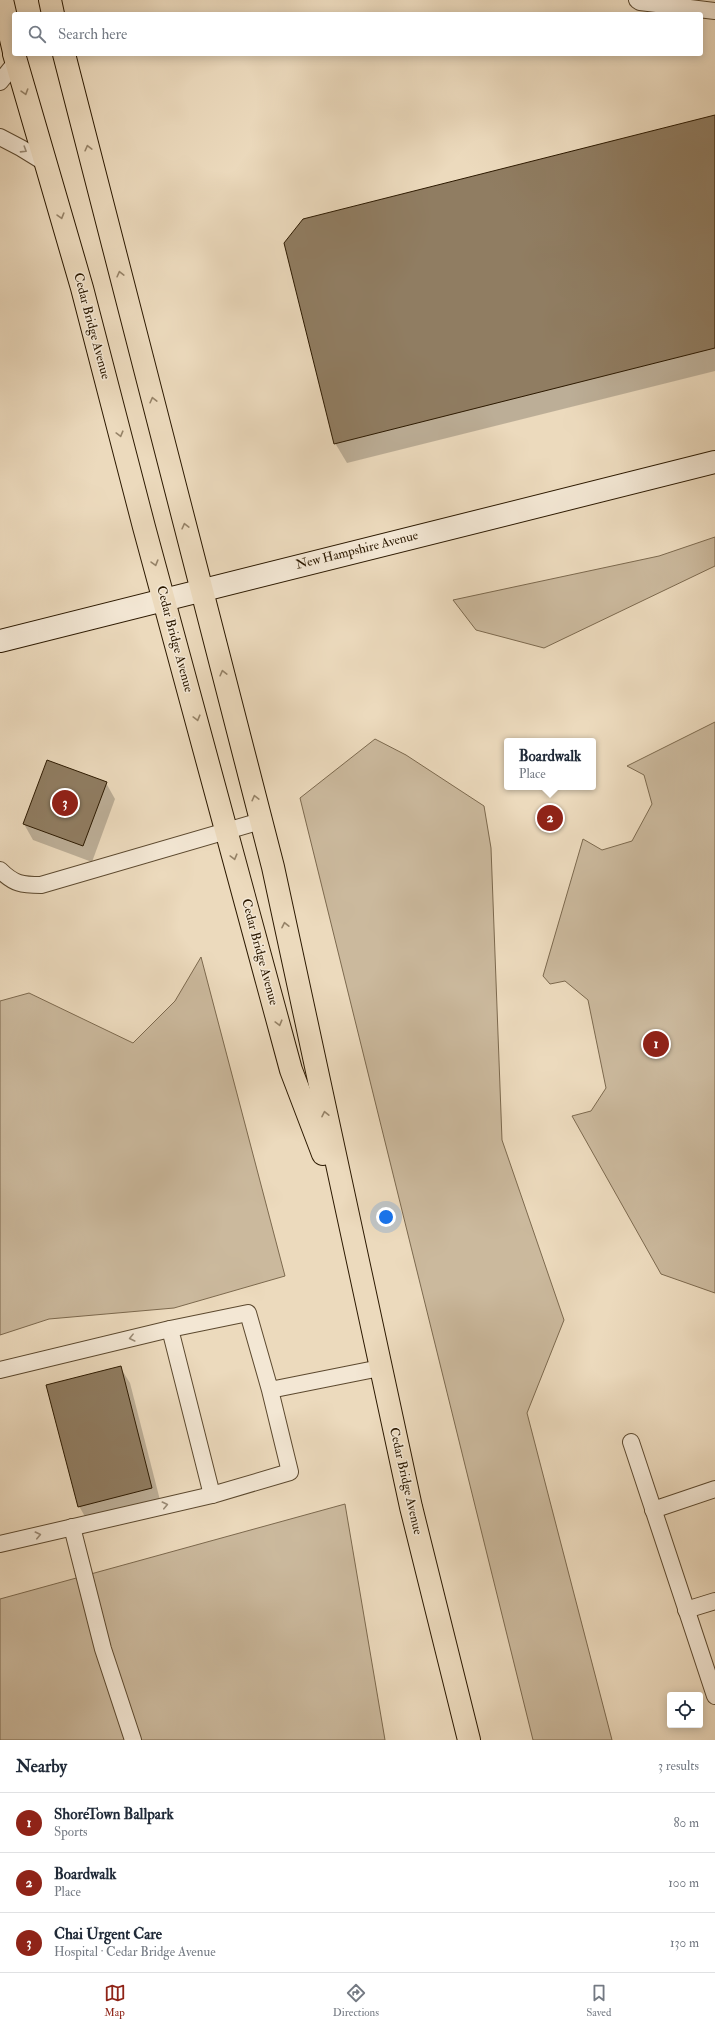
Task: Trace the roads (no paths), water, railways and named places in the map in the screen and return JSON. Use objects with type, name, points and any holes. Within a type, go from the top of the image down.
[{"type":"main road","name":"Cedar Bridge Avenue","points":[[2,0],[12,43]]},
{"type":"main road","points":[[50,0],[53,12]]},
{"type":"main road","name":"Cedar Bridge Avenue","points":[[15,56],[84,296],[291,1070],[348,1221]]},
{"type":"main road","name":"Cedar Bridge Avenue","points":[[65,56],[273,867],[348,1221],[411,1507],[469,1740]]},
{"type":"main road","name":"New Hampshire Avenue","points":[[0,640],[715,462]]},
{"type":"lane","points":[[637,0],[640,2],[715,11]]},
{"type":"lane","points":[[0,82],[15,56]]},
{"type":"lane","points":[[0,137],[47,164]]},
{"type":"lane","points":[[0,870],[10,879],[23,885],[41,885],[261,821]]},
{"type":"lane","points":[[0,1370],[170,1329],[248,1313],[270,1390],[290,1472],[212,1495],[0,1544]]},
{"type":"lane","points":[[170,1329],[212,1495]]},
{"type":"lane","points":[[270,1390],[380,1368]]},
{"type":"lane","points":[[631,1442],[715,1696]]},
{"type":"lane","points":[[653,1510],[715,1489]]},
{"type":"lane","points":[[72,1527],[103,1648],[133,1740]]},
{"type":"lane","points":[[686,1610],[715,1601]]},
{"type":"place","name":"Chai Urgent Care","points":[[65,803]]},
{"type":"place","name":"Boardwalk","points":[[550,818]]},
{"type":"place","name":"ShoreTown Ballpark","points":[[656,1044]]}]
